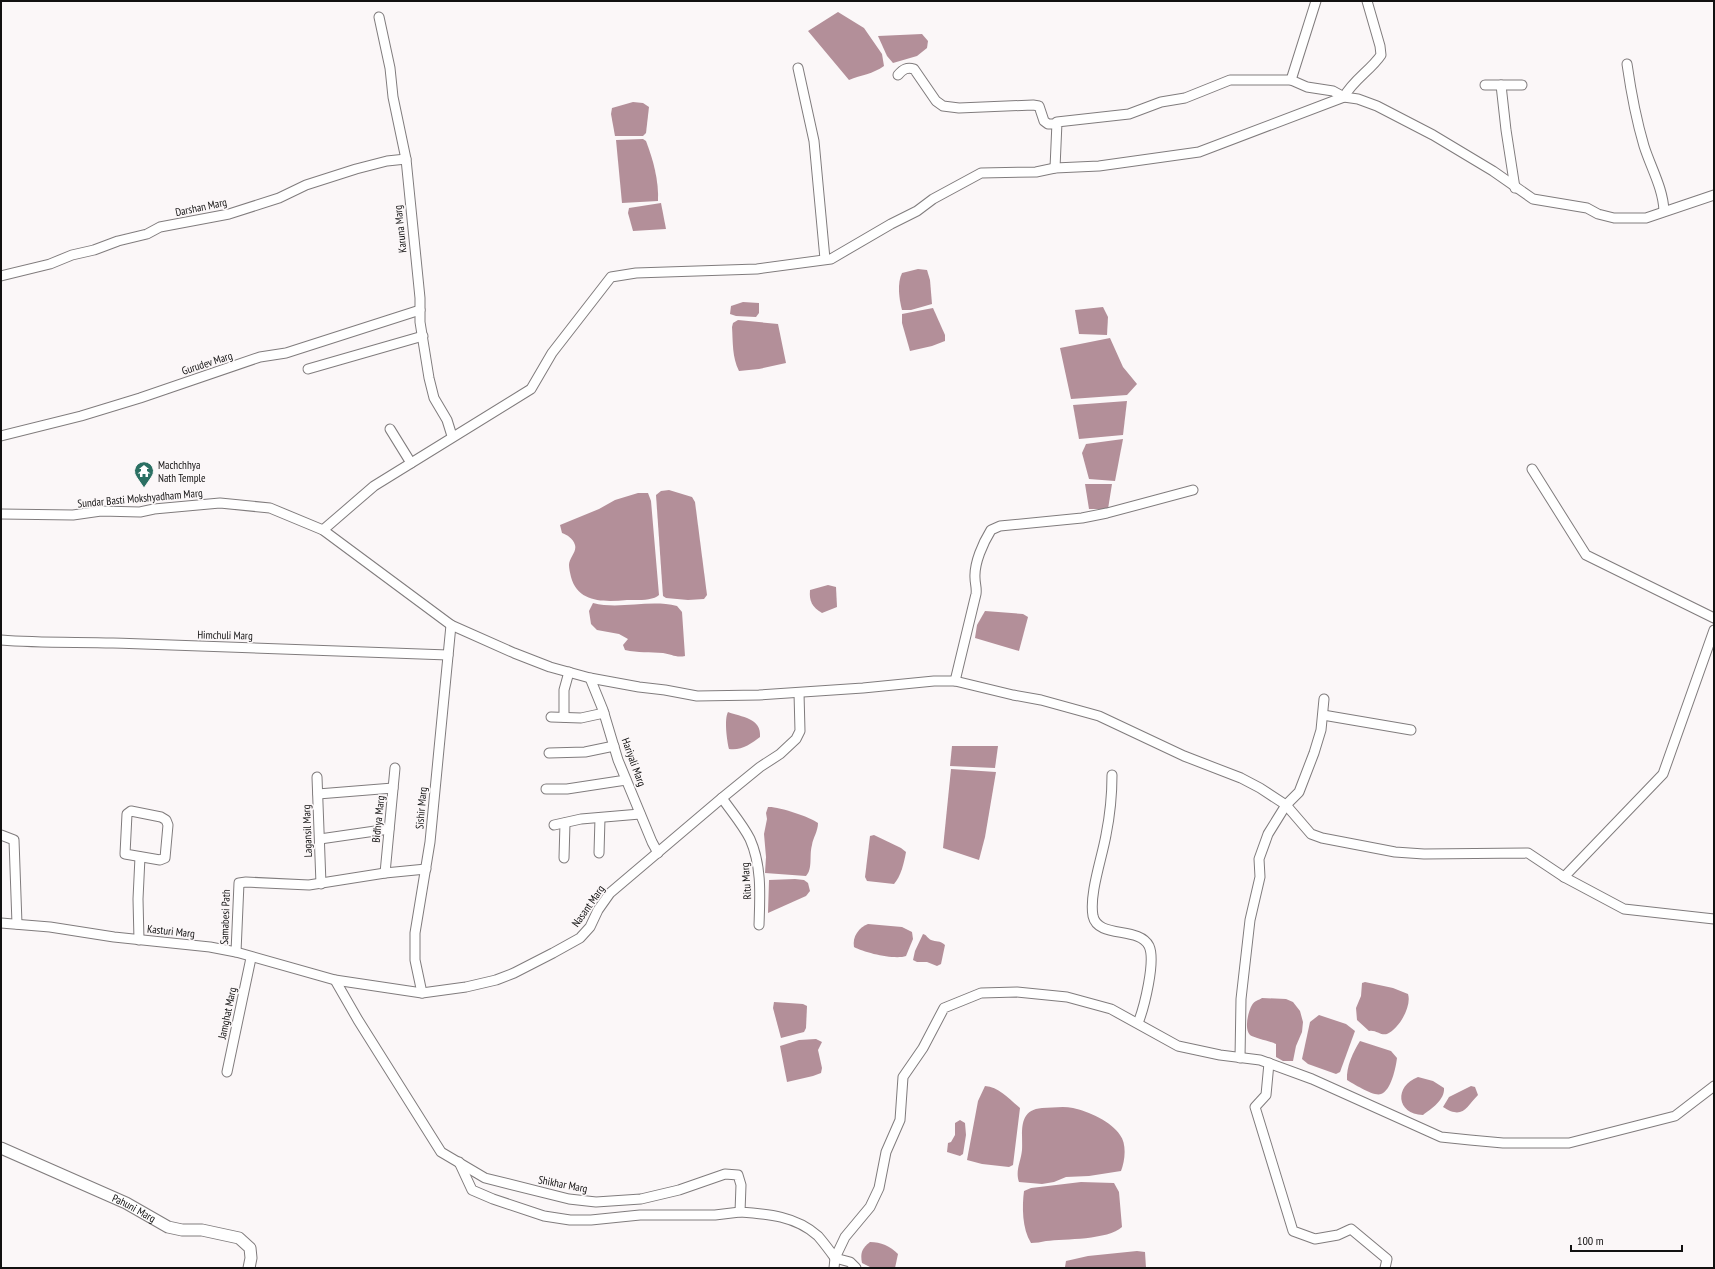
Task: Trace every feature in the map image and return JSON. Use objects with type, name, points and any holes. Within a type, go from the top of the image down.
[{"type":"street","points":[[1291,80],[1316,1]]},
{"type":"street","points":[[323,530],[374,486],[452,436],[531,389],[552,352],[611,277],[636,273],[758,269],[831,259],[891,224],[917,211],[933,199],[981,173],[1036,172],[1055,168],[1099,166],[1198,152],[1344,97],[1348,90],[1376,63],[1381,56],[1367,1]]},
{"type":"street","name":"Karuna Marg","points":[[379,17],[390,68],[393,97],[406,159],[420,310],[429,378],[434,398],[447,420],[452,436]]},
{"type":"street","points":[[1627,64],[1633,101],[1644,146],[1663,196],[1664,211]]},
{"type":"street","points":[[798,68],[814,141],[825,259]]},
{"type":"street","points":[[898,75],[902,70],[908,68],[914,69],[936,100],[943,106],[959,108],[1008,105],[1039,106],[1044,121],[1048,124],[1056,124],[1057,122],[1092,117],[1129,114],[1161,102],[1185,98],[1230,80],[1291,80],[1307,87],[1333,91],[1344,97],[1358,99],[1377,106],[1433,135],[1492,171],[1533,199],[1587,208],[1598,214],[1614,218],[1646,218],[1714,195]]},
{"type":"street","points":[[1501,85],[1515,188]]},
{"type":"street","points":[[1485,86],[1522,85]]},
{"type":"street","points":[[1055,168],[1056,124]]},
{"type":"street","name":"Darshan Marg","points":[[1,276],[50,264],[72,255],[147,234],[160,227],[229,214],[279,198],[306,185],[356,169],[387,161],[406,159]]},
{"type":"street","name":"Gurudev Marg","points":[[1,436],[81,416],[140,398],[260,357],[286,353],[420,310]]},
{"type":"street","points":[[308,369],[423,336]]},
{"type":"street","points":[[390,429],[411,463]]},
{"type":"street","points":[[1532,469],[1586,555],[1714,618]]},
{"type":"street","points":[[955,681],[976,594],[977,588],[975,579],[978,563],[991,530],[1000,526],[1082,518],[1107,513],[1193,490]]},
{"type":"street","name":"Sundar Basti Mokshyadham Marg","points":[[1,514],[73,515],[101,511],[140,512],[154,509],[220,503],[270,508],[323,530],[451,625],[550,667],[590,678],[697,696],[799,693],[934,681],[955,681],[1041,700],[1099,716],[1184,756],[1240,778],[1260,788],[1286,805],[1311,834],[1322,838],[1395,852],[1424,854],[1528,853],[1564,877],[1624,909],[1714,919]]},
{"type":"street","name":"Sishir Marg","points":[[422,992],[415,960],[415,933],[430,842],[451,625]]},
{"type":"street","points":[[1564,877],[1663,774],[1714,630]]},
{"type":"street","name":"Himchuli Marg","points":[[1,640],[52,644],[113,643],[299,648],[448,656]]},
{"type":"street","points":[[564,717],[564,690],[569,672]]},
{"type":"street","name":"Hariyali Marg","points":[[590,678],[604,713],[618,760],[658,853]]},
{"type":"street","name":"Nasant Marg","points":[[336,980],[422,992],[466,987],[496,980],[514,973],[580,938],[590,927],[598,910],[610,893],[722,798],[796,740],[800,731],[799,693]]},
{"type":"street","points":[[1240,1058],[1241,999],[1250,920],[1260,877],[1259,859],[1268,834],[1286,805],[1299,792],[1321,730],[1324,699]]},
{"type":"street","points":[[551,717],[581,718],[604,713]]},
{"type":"street","points":[[1323,715],[1411,730]]},
{"type":"street","points":[[549,753],[585,752],[614,746]]},
{"type":"street","name":"Bidhya Marg","points":[[385,873],[395,768]]},
{"type":"street","points":[[1112,775],[1110,809],[1096,883],[1093,918],[1101,927],[1114,932],[1125,932],[1144,940],[1149,946],[1152,958],[1144,1008],[1138,1023]]},
{"type":"street","name":"Lagansil Marg","points":[[317,777],[321,884]]},
{"type":"street","points":[[546,789],[567,789],[626,780]]},
{"type":"street","points":[[318,794],[393,788]]},
{"type":"street","name":"Ritu Marg","points":[[722,798],[749,838],[757,857],[760,893],[759,925]]},
{"type":"street","points":[[131,811],[162,817],[168,824],[165,858],[160,860],[140,857],[128,855],[124,851],[127,814],[131,811]]},
{"type":"street","points":[[554,826],[600,818],[640,814]]},
{"type":"street","points":[[599,853],[600,818]]},
{"type":"street","points":[[564,858],[565,823]]},
{"type":"street","points":[[320,839],[389,829]]},
{"type":"street","points":[[1,835],[14,840],[17,924]]},
{"type":"street","points":[[140,857],[138,899],[140,940]]},
{"type":"street","points":[[321,884],[385,873],[426,868]]},
{"type":"street","name":"Samabesi Path","points":[[236,952],[239,883],[321,884]]},
{"type":"street","name":"Kasturi Marg","points":[[1,922],[140,940],[210,947],[236,952],[251,958],[336,980]]},
{"type":"street","name":"Jamghat Marg","points":[[227,1072],[251,958]]},
{"type":"street","name":"Shikhar Marg","points":[[336,980],[361,1026],[441,1152],[485,1178],[511,1186],[544,1192],[569,1199],[588,1201],[641,1199],[679,1190],[725,1174],[733,1174],[738,1175],[741,1185],[740,1212]]},
{"type":"street","points":[[834,1268],[836,1258],[845,1237],[870,1207],[879,1188],[886,1152],[900,1120],[903,1077],[923,1048],[944,1008],[981,993],[1017,992],[1068,997],[1111,1009],[1178,1046],[1220,1056],[1260,1060],[1269,1063],[1312,1079],[1441,1137],[1503,1143],[1569,1142],[1675,1116],[1714,1086]]},
{"type":"street","points":[[1269,1063],[1266,1095],[1255,1107],[1293,1231],[1315,1239],[1338,1235],[1351,1229],[1387,1259],[1385,1268]]},
{"type":"street","name":"Pahuni Marg","points":[[1,1148],[126,1203],[168,1227],[182,1230],[202,1230],[239,1238],[250,1248],[251,1258],[249,1268]]},
{"type":"street","points":[[459,1162],[472,1190],[492,1199],[544,1216],[570,1220],[592,1220],[640,1215],[708,1215],[740,1212],[781,1216],[802,1224],[818,1237],[836,1258],[850,1262],[856,1268]]},
{"type":"shaded area","points":[[838,12],[864,28],[882,54],[884,66],[871,73],[849,80],[808,31]]},
{"type":"shaded area","points":[[922,34],[928,41],[927,48],[917,56],[893,63],[887,56],[878,36]]},
{"type":"shaded area","points":[[633,102],[643,103],[649,107],[646,133],[643,136],[615,136],[611,114],[612,108]]},
{"type":"shaded area","points":[[643,139],[646,141],[655,170],[658,186],[658,201],[622,203],[616,140]]},
{"type":"shaded area","points":[[661,203],[666,229],[633,231],[628,213],[629,208]]},
{"type":"shaded area","points":[[918,269],[927,270],[930,280],[932,304],[911,310],[902,310],[899,291],[900,277],[902,273]]},
{"type":"shaded area","points":[[743,302],[759,303],[759,313],[756,317],[736,316],[730,314],[731,306]]},
{"type":"shaded area","points":[[1103,307],[1108,317],[1107,335],[1079,334],[1075,310]]},
{"type":"shaded area","points":[[933,308],[945,335],[945,341],[932,346],[910,351],[902,323],[902,314]]},
{"type":"shaded area","points":[[738,320],[778,324],[786,363],[759,369],[739,371],[734,355],[732,327],[733,323]]},
{"type":"shaded area","points":[[1110,338],[1123,367],[1137,384],[1127,395],[1071,399],[1060,348]]},
{"type":"shaded area","points":[[1127,401],[1123,435],[1079,439],[1073,405]]},
{"type":"shaded area","points":[[1123,439],[1115,481],[1089,479],[1082,453],[1086,444]]},
{"type":"shaded area","points":[[1085,484],[1112,484],[1108,509],[1089,509]]},
{"type":"shaded area","points":[[669,490],[692,497],[695,502],[707,595],[704,599],[688,600],[666,598],[663,596],[656,495],[661,491]]},
{"type":"shaded area","points":[[638,493],[648,493],[651,501],[659,595],[649,599],[610,601],[593,599],[586,596],[579,592],[574,586],[569,565],[575,550],[575,545],[568,536],[562,533],[560,525],[599,509],[615,500]]},
{"type":"shaded area","points":[[828,585],[836,587],[837,607],[822,613],[812,603],[810,590]]},
{"type":"shaded area","points":[[593,603],[603,605],[666,604],[677,606],[682,612],[685,656],[679,657],[663,653],[625,650],[623,645],[628,639],[619,634],[597,630],[591,624],[589,611]]},
{"type":"shaded area","points":[[985,611],[1023,614],[1028,617],[1019,651],[975,638],[977,625]]},
{"type":"shaded area","points":[[728,712],[750,719],[754,722],[760,731],[760,737],[742,748],[729,749],[726,725]]},
{"type":"shaded area","points":[[952,746],[998,746],[995,768],[950,766]]},
{"type":"shaded area","points":[[951,769],[996,772],[985,837],[979,860],[943,848]]},
{"type":"shaded area","points":[[768,807],[794,812],[818,823],[811,849],[810,866],[806,876],[765,873],[766,857],[764,834]]},
{"type":"shaded area","points":[[874,835],[906,852],[900,873],[894,884],[867,881],[865,877],[870,836]]},
{"type":"shaded area","points":[[769,880],[804,880],[808,883],[810,891],[806,896],[768,913]]},
{"type":"shaded area","points":[[868,924],[902,927],[912,932],[913,939],[906,956],[895,957],[880,955],[865,952],[854,947],[855,936],[862,927]]},
{"type":"shaded area","points":[[923,934],[931,940],[943,943],[945,945],[941,964],[937,966],[927,962],[917,962],[913,960],[915,951]]},
{"type":"shaded area","points":[[1365,982],[1393,988],[1408,994],[1408,1005],[1404,1017],[1392,1031],[1387,1034],[1369,1031],[1357,1020],[1356,1008],[1361,996],[1362,983]]},
{"type":"shaded area","points":[[1262,998],[1286,999],[1293,1002],[1300,1011],[1303,1022],[1302,1032],[1296,1046],[1293,1061],[1283,1061],[1276,1057],[1276,1044],[1252,1036],[1248,1032],[1247,1020],[1252,1005],[1254,1002]]},
{"type":"shaded area","points":[[774,1002],[803,1004],[807,1006],[806,1028],[804,1032],[781,1038],[773,1008]]},
{"type":"shaded area","points":[[1319,1015],[1346,1024],[1355,1031],[1340,1072],[1336,1074],[1308,1064],[1302,1059],[1310,1022]]},
{"type":"shaded area","points":[[816,1039],[822,1042],[818,1050],[822,1068],[821,1073],[787,1082],[780,1046],[799,1040]]},
{"type":"shaded area","points":[[1360,1041],[1391,1051],[1397,1058],[1390,1084],[1385,1092],[1381,1094],[1369,1092],[1347,1080],[1350,1060]]},
{"type":"shaded area","points":[[1418,1077],[1433,1081],[1444,1088],[1444,1092],[1440,1100],[1423,1115],[1407,1110],[1401,1099],[1405,1087],[1410,1081]]},
{"type":"shaded area","points":[[985,1086],[999,1091],[1020,1108],[1013,1165],[1009,1167],[982,1164],[967,1160],[978,1101]]},
{"type":"shaded area","points":[[1471,1086],[1475,1087],[1478,1095],[1464,1110],[1455,1112],[1443,1107],[1449,1097]]},
{"type":"shaded area","points":[[1065,1107],[1079,1109],[1106,1122],[1116,1130],[1124,1143],[1124,1162],[1121,1171],[1089,1176],[1066,1177],[1054,1182],[1042,1184],[1019,1182],[1018,1174],[1022,1150],[1023,1123],[1028,1113],[1042,1108]]},
{"type":"shaded area","points":[[960,1120],[965,1123],[966,1135],[963,1154],[960,1156],[947,1152],[948,1143],[951,1142],[955,1135],[955,1123]]},
{"type":"shaded area","points":[[1081,1182],[1114,1183],[1119,1192],[1122,1227],[1097,1237],[1031,1243],[1024,1224],[1024,1191],[1031,1188]]},
{"type":"shaded area","points":[[870,1242],[885,1245],[898,1254],[895,1268],[872,1268],[862,1263],[862,1251]]},
{"type":"shaded area","points":[[1137,1251],[1145,1252],[1146,1268],[1065,1267],[1066,1261],[1088,1256]]},
{"type":"place","name":"Machchhya Nath Temple","points":[[144,488]]}]
